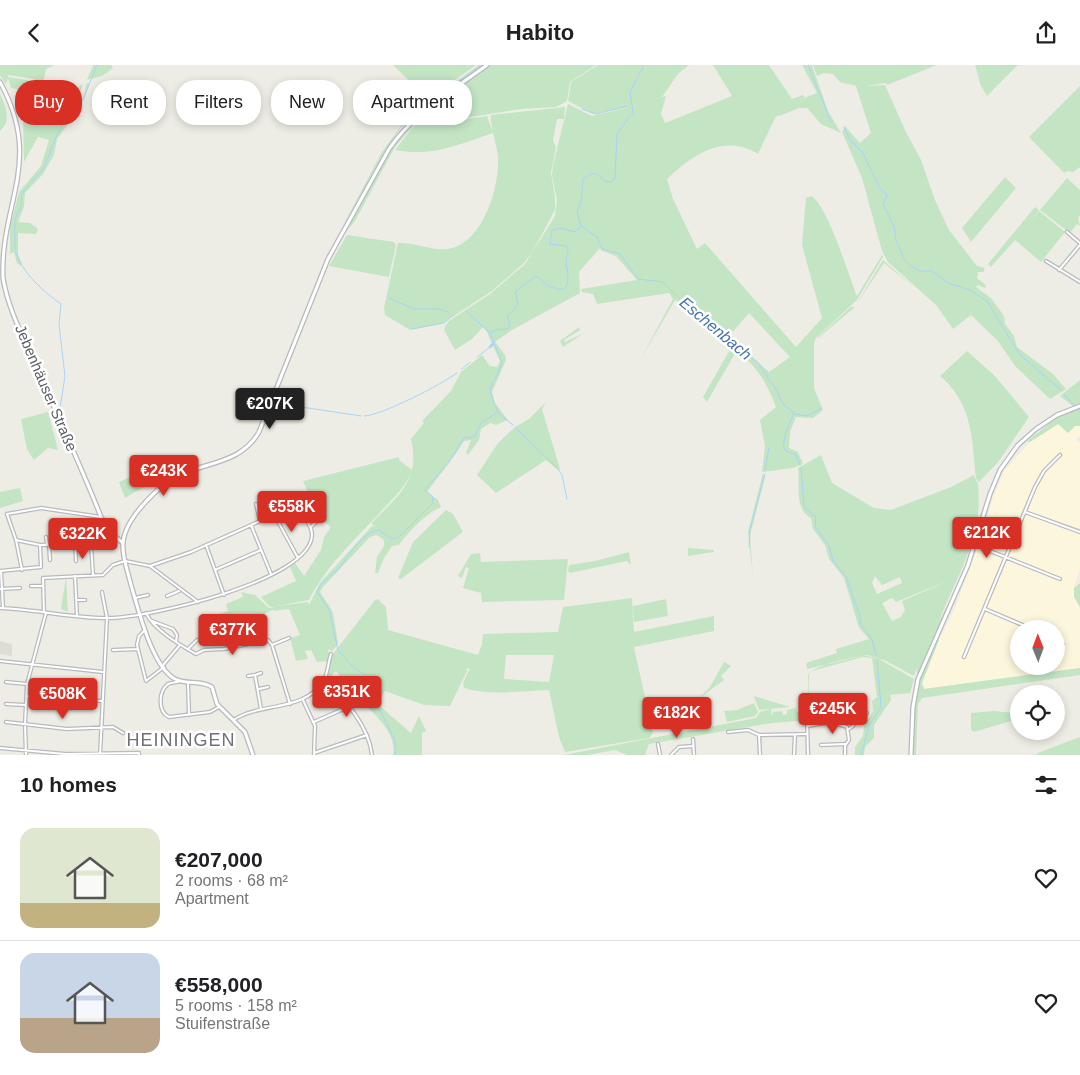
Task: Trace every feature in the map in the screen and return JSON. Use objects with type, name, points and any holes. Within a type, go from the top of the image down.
[{"type":"street","points":[[253,755],[246,732],[235,719],[219,707],[212,687],[205,683],[180,681],[172,677],[163,666],[144,630],[135,599],[125,561],[123,543],[126,532],[140,508],[176,477],[229,459],[250,445],[259,432],[328,259],[389,149],[403,130],[422,112],[486,65]]},
{"type":"street","name":"Jebenhäuser Straße","points":[[0,83],[16,119],[19,147],[18,166],[2,246],[5,287],[19,327],[100,517],[113,535],[123,543]]},
{"type":"street","points":[[1059,271],[1080,244],[1067,233]]},
{"type":"street","points":[[1046,261],[1059,271],[1080,282]]},
{"type":"street","points":[[911,755],[913,707],[918,679],[952,608],[995,482],[1011,455],[1036,429],[1057,415],[1080,406]]},
{"type":"street","points":[[964,657],[1043,473],[1060,455]]},
{"type":"street","points":[[256,503],[260,521]]},
{"type":"street","points":[[150,566],[206,545],[298,504]]},
{"type":"street","points":[[40,545],[42,567],[1,571],[2,608],[107,618],[140,614],[224,595],[271,574],[298,558],[312,539],[311,527],[295,506]]},
{"type":"street","points":[[22,570],[16,540],[7,514],[26,510],[50,509],[100,517]]},
{"type":"street","points":[[1025,512],[1080,532]]},
{"type":"street","points":[[274,515],[298,558]]},
{"type":"street","points":[[311,527],[320,519]]},
{"type":"street","points":[[16,540],[40,545],[91,543],[96,541],[96,533],[104,523]]},
{"type":"street","points":[[251,524],[271,574]]},
{"type":"street","points":[[46,537],[50,560]]},
{"type":"street","points":[[75,543],[76,561]]},
{"type":"street","points":[[91,543],[93,575]]},
{"type":"street","points":[[206,545],[224,595]]},
{"type":"street","points":[[975,545],[1060,579]]},
{"type":"street","points":[[215,570],[261,550]]},
{"type":"street","points":[[26,755],[25,705],[27,684],[45,613],[43,578],[103,575],[113,565],[125,561],[150,566],[180,591],[198,602]]},
{"type":"street","points":[[75,576],[77,616]]},
{"type":"street","points":[[31,586],[43,586]]},
{"type":"street","points":[[1,589],[20,588]]},
{"type":"street","points":[[168,596],[180,591]]},
{"type":"street","points":[[100,755],[107,618],[102,592]]},
{"type":"street","points":[[135,599],[148,595]]},
{"type":"street","points":[[76,601],[85,600]]},
{"type":"street","points":[[985,609],[1011,620]]},
{"type":"street","points":[[146,613],[152,621],[180,645],[196,653],[204,650],[224,649],[268,640],[272,645],[290,704]]},
{"type":"street","points":[[152,621],[173,629],[177,635],[176,641]]},
{"type":"street","points":[[144,630],[138,640],[138,649],[146,681],[163,666],[180,645]]},
{"type":"street","points":[[272,645],[289,638]]},
{"type":"street","points":[[188,649],[197,640]]},
{"type":"street","points":[[113,650],[138,649]]},
{"type":"street","points":[[235,719],[246,713],[303,700],[324,681],[331,654]]},
{"type":"street","points":[[0,661],[103,672]]},
{"type":"street","points":[[248,676],[261,673]]},
{"type":"street","points":[[255,675],[261,709]]},
{"type":"street","points":[[180,681],[171,683],[162,692],[162,712],[169,717],[210,712],[219,707]]},
{"type":"street","points":[[324,681],[348,707],[367,735],[372,755]]},
{"type":"street","points":[[6,682],[27,684]]},
{"type":"street","points":[[188,683],[189,715]]},
{"type":"street","points":[[258,689],[268,687]]},
{"type":"street","points":[[26,696],[102,701]]},
{"type":"street","points":[[303,700],[314,722],[314,754],[367,735]]},
{"type":"street","points":[[6,704],[25,705]]},
{"type":"street","points":[[314,722],[348,707]]},
{"type":"street","points":[[849,729],[853,726],[854,713],[866,713]]},
{"type":"street","points":[[807,715],[808,755]]},
{"type":"street","points":[[808,726],[831,721],[849,729]]},
{"type":"street","points":[[6,722],[67,729],[113,727],[123,733]]},
{"type":"street","points":[[822,745],[845,744],[850,741],[849,729]]},
{"type":"street","points":[[728,732],[749,730],[759,735],[806,734]]},
{"type":"street","points":[[794,755],[795,734]]},
{"type":"street","points":[[759,735],[760,755]]},
{"type":"street","points":[[693,739],[694,755]]},
{"type":"street","points":[[658,744],[660,755]]},
{"type":"street","points":[[845,744],[845,755]]},
{"type":"street","points":[[671,755],[679,747],[693,746]]},
{"type":"street","points":[[0,748],[100,755],[139,753],[139,755]]},
{"type":"shaded area","points":[[1058,424],[1080,426],[1080,436],[1076,439],[1080,443],[1080,568],[1074,588],[1074,597],[1080,607],[1080,668],[1065,670],[1065,620],[1010,620],[1010,675],[1028,675],[924,689],[922,683],[933,652],[955,608],[980,541],[993,497],[1004,471],[1030,442]]},
{"type":"shaded area","points":[[0,641],[12,644],[12,656],[0,654]]},
{"type":"green space","points":[[0,65],[55,65],[46,69],[44,80],[8,75],[8,77],[26,80],[15,80],[15,89],[11,88],[8,78],[6,84],[0,75]]},
{"type":"green space","points":[[93,65],[111,65],[113,68],[102,76],[87,80]]},
{"type":"green space","points":[[393,65],[476,65],[455,80],[408,80]]},
{"type":"green space","points":[[479,65],[483,65],[462,80],[458,80]]},
{"type":"green space","points":[[488,65],[596,65],[570,82],[567,101],[556,107],[521,109],[472,117],[472,80],[469,80]]},
{"type":"green space","points":[[598,65],[689,65],[678,74],[662,97],[635,105],[666,96],[661,114],[665,123],[732,96],[713,65],[769,65],[792,99],[803,95],[805,97],[796,101],[817,93],[802,65],[812,65],[828,111],[841,133],[821,124],[807,108],[799,108],[778,115],[775,118],[758,154],[745,148],[721,146],[698,155],[667,179],[673,199],[697,249],[705,243],[796,347],[822,318],[802,245],[806,198],[811,196],[824,212],[857,296],[882,255],[883,257],[857,300],[816,338],[814,343],[814,388],[823,410],[813,418],[796,417],[790,432],[789,448],[798,452],[803,464],[793,468],[762,472],[765,446],[760,420],[776,407],[761,376],[737,350],[707,402],[703,397],[732,346],[685,306],[675,300],[639,362],[673,299],[669,293],[597,304],[593,294],[582,292],[581,289],[637,280],[616,256],[600,250],[602,246],[579,272],[580,293],[512,330],[492,344],[483,327],[472,339],[455,350],[444,330],[445,326],[450,320],[490,294],[525,264],[555,216],[557,200],[552,176],[553,165],[568,104],[592,116],[629,107],[593,114],[568,101],[571,82]],"holes":[[[749,313],[790,357],[769,372],[729,336]]]},
{"type":"green space","points":[[813,65],[937,65],[887,85],[886,83],[864,86],[885,85],[921,160],[935,200],[949,230],[977,266],[984,268],[984,272],[978,272],[977,278],[986,285],[985,288],[978,285],[976,287],[991,298],[1004,316],[1005,324],[1014,336],[1017,347],[1053,374],[1066,389],[1050,399],[1015,366],[998,341],[971,315],[953,329],[937,306],[888,262],[882,251],[862,178],[842,132],[845,126],[860,143],[871,133],[856,86],[840,82],[833,74],[824,73],[817,76]]},
{"type":"green space","points":[[975,65],[1018,65],[987,96],[981,86]]},
{"type":"green space","points":[[90,83],[82,104],[82,99],[86,84]]},
{"type":"green space","points":[[1080,86],[1080,167],[1073,172],[1067,171],[1064,173],[1029,137]]},
{"type":"green space","points":[[0,94],[6,109],[7,118],[4,127],[0,131]]},
{"type":"green space","points":[[565,107],[564,119],[557,119],[553,141],[556,147],[551,173],[555,210],[533,251],[524,263],[492,291],[443,323],[410,330],[385,315],[384,308],[398,243],[442,249],[460,245],[471,237],[487,212],[496,183],[498,169],[498,157],[491,115]]},
{"type":"green space","points":[[487,116],[493,133],[445,149],[421,152],[395,150],[416,125],[472,125],[472,118]]},
{"type":"green space","points":[[23,125],[68,125],[57,139],[54,155],[43,174],[25,193],[24,207],[18,222],[30,223],[38,229],[36,234],[18,233],[18,254],[21,266],[17,263],[14,252],[10,254],[10,227],[19,192],[41,166],[49,140],[38,137],[24,162]]},
{"type":"green space","points":[[403,125],[387,148],[341,229],[382,152]]},
{"type":"green space","points":[[414,125],[395,147],[355,221],[346,232],[387,154],[402,134]]},
{"type":"green space","points":[[1005,177],[1016,188],[971,242],[962,228]]},
{"type":"green space","points":[[1067,178],[1080,190],[1080,215],[1078,218],[1080,226],[1077,224],[1070,233],[1040,210]]},
{"type":"green space","points":[[1035,207],[1039,210],[1030,223],[1039,211],[1065,232],[1041,262],[1015,240],[991,267],[988,264]]},
{"type":"green space","points":[[347,235],[394,242],[396,245],[389,277],[329,266]]},
{"type":"green space","points":[[883,260],[915,288],[884,263],[856,305]]},
{"type":"green space","points":[[851,307],[855,307],[817,339],[819,336]]},
{"type":"green space","points":[[579,327],[580,330],[564,340],[565,342],[584,333],[563,347],[560,341]]},
{"type":"green space","points":[[496,343],[505,355],[506,360],[492,392],[495,403],[508,420],[496,425],[490,423],[481,429],[479,440],[468,455],[466,453],[471,440],[464,441],[427,492],[438,500],[441,507],[418,523],[399,545],[392,546],[384,558],[378,573],[375,573],[377,557],[384,546],[384,540],[377,535],[370,537],[323,587],[320,592],[333,612],[338,644],[332,651],[327,649],[330,654],[328,661],[317,662],[311,650],[305,651],[308,659],[296,661],[290,638],[300,635],[289,609],[273,611],[274,609],[228,632],[213,633],[206,618],[228,611],[226,604],[243,597],[241,592],[255,595],[269,608],[275,608],[270,607],[261,597],[296,581],[290,567],[295,563],[304,576],[321,550],[324,537],[331,527],[318,512],[303,481],[399,457],[399,460],[412,470],[413,454],[411,439],[424,423],[422,421],[451,391],[461,372],[482,355],[490,366],[497,367],[500,361],[493,346]],"holes":[[[411,473],[410,477],[398,496],[371,524],[376,526],[372,526],[320,583],[309,605],[308,602],[277,606],[309,600],[323,577],[331,566],[397,494]]]},
{"type":"green space","points":[[967,351],[995,376],[1029,417],[999,461],[979,482],[976,479],[972,436],[965,410],[951,387],[940,376]]},
{"type":"green space","points":[[1080,380],[1080,404],[1073,406],[1060,396]]},
{"type":"green space","points":[[547,401],[542,409],[560,469],[558,470],[546,460],[496,493],[477,475],[498,443],[515,427],[529,419]]},
{"type":"green space","points":[[1080,408],[1080,426],[1075,426],[1068,433],[1058,424],[1030,442],[1027,441],[1058,417]]},
{"type":"green space","points":[[48,412],[58,450],[48,448],[34,460],[27,449],[21,419]]},
{"type":"green space","points":[[821,455],[832,483],[874,508],[891,510],[951,487],[974,475],[978,484],[979,504],[973,539],[939,621],[962,578],[917,677],[917,668],[914,676],[886,661],[867,655],[807,669],[806,663],[837,653],[836,649],[869,639],[859,628],[844,578],[829,559],[825,545],[813,529],[811,518],[802,509],[799,496],[798,468]],"holes":[[[875,576],[882,585],[900,577],[902,583],[877,594],[872,583]],[[953,579],[902,601],[905,610],[901,617],[892,621],[882,603],[892,598],[896,602]]]},
{"type":"green space","points":[[175,462],[175,469],[125,498],[119,482],[144,471]]},
{"type":"green space","points":[[763,473],[765,477],[750,535],[753,577],[748,532]]},
{"type":"green space","points":[[20,488],[23,501],[0,508],[0,492]]},
{"type":"green space","points":[[446,510],[453,514],[463,532],[401,579],[398,578],[413,542]]},
{"type":"green space","points":[[688,548],[714,550],[714,552],[688,556]]},
{"type":"green space","points":[[629,552],[631,565],[627,561],[570,573],[568,571],[569,565],[595,561]]},
{"type":"green space","points":[[480,553],[481,562],[568,559],[564,600],[482,602],[481,593],[463,588],[469,568],[466,567],[462,578],[458,576],[471,554]]},
{"type":"green space","points":[[66,577],[68,612],[61,609]]},
{"type":"green space","points":[[1080,583],[1080,607],[1074,597],[1074,588]]},
{"type":"green space","points":[[632,598],[634,632],[714,616],[714,631],[634,647],[633,643],[653,733],[649,738],[565,752],[559,737],[549,690],[485,692],[464,688],[463,683],[470,668],[466,669],[467,671],[450,706],[424,705],[385,691],[379,702],[381,707],[411,733],[419,716],[426,731],[422,733],[422,755],[393,755],[391,737],[379,719],[350,690],[336,671],[328,679],[325,678],[332,655],[375,600],[378,599],[386,607],[388,630],[478,655],[483,634],[558,632],[563,607]],"holes":[[[506,655],[554,655],[549,682],[504,679]]]},
{"type":"green space","points":[[666,599],[668,616],[634,622],[633,606]]},
{"type":"green space","points":[[937,639],[939,640],[922,683],[924,689],[1028,675],[1065,675],[1065,670],[1080,668],[1080,675],[922,698],[918,704],[916,755],[912,755],[915,701],[923,671]]},
{"type":"green space","points":[[867,656],[879,659],[914,679],[910,693],[890,695],[891,700],[874,725],[874,738],[865,747],[864,755],[855,755],[855,747],[863,736],[864,727],[873,711],[872,701],[877,697],[872,658],[863,657],[812,671],[835,662]]},
{"type":"green space","points":[[724,662],[731,666],[721,676],[724,680],[697,700],[710,687]]},
{"type":"green space","points":[[809,674],[808,711],[808,675]]},
{"type":"green space","points":[[754,696],[790,707],[759,710]]},
{"type":"green space","points":[[754,703],[758,712],[755,716],[727,722],[724,711],[737,710]]},
{"type":"green space","points":[[796,708],[797,712],[805,712],[805,716],[798,718],[798,721],[772,723],[649,744],[645,755],[627,755],[615,750],[587,755],[564,755],[756,718],[760,712],[771,709],[772,716],[773,712],[782,711],[783,715],[787,714],[787,710]]},
{"type":"green space","points":[[994,711],[1010,713],[1010,721],[974,732],[971,730],[971,713]]},
{"type":"green space","points":[[1080,737],[1080,755],[1035,755],[1040,752]]},
{"type":"waterway","points":[[15,250],[15,219],[21,207],[22,193],[44,168],[56,137],[65,120],[84,97],[97,65]]},
{"type":"waterway","points":[[461,80],[482,65]]},
{"type":"waterway","name":"Eschenbach","points":[[644,65],[630,92],[633,112],[617,134],[615,178],[612,182],[605,181],[597,174],[591,174],[583,179],[581,202],[577,211],[581,226],[597,237],[602,249],[620,254],[638,279],[663,282],[692,311],[758,363],[776,389],[783,404],[794,413],[786,432],[783,446],[786,451],[796,455],[800,465]]},
{"type":"waterway","points":[[808,65],[831,122]]},
{"type":"waterway","points":[[582,109],[596,114],[627,106]]},
{"type":"waterway","points":[[844,127],[850,140],[863,153],[879,187],[887,195],[883,205],[894,226],[896,240],[904,259],[920,271],[932,271],[948,283],[970,290],[987,301],[1020,355],[1062,391]]},
{"type":"waterway","points":[[395,755],[395,741],[377,704],[380,692],[376,682],[354,668],[338,650],[329,609],[317,592],[321,584],[339,568],[361,540],[379,530],[390,538],[398,538],[432,504],[433,497],[425,490],[449,462],[464,438],[474,437],[481,423],[498,412],[491,395],[491,385],[502,362],[490,333],[495,330],[508,329],[510,325],[507,316],[515,309],[518,303],[515,292],[536,276],[551,287],[564,289],[567,286],[566,260],[568,249],[567,246],[550,244],[552,230],[560,228],[575,232],[581,226]]},
{"type":"waterway","points":[[16,253],[29,275],[41,288],[61,304],[59,324],[65,376],[60,408]]},
{"type":"waterway","points":[[389,298],[414,309],[439,309],[448,312]]},
{"type":"waterway","points":[[466,311],[489,332]]},
{"type":"waterway","points":[[412,329],[444,323],[453,315]]},
{"type":"waterway","points":[[490,347],[494,343]]},
{"type":"waterway","points":[[477,357],[490,347]]},
{"type":"waterway","points":[[462,369],[470,362]]},
{"type":"waterway","points":[[364,416],[372,415],[397,405],[457,373]]},
{"type":"waterway","points":[[1064,394],[1074,406]]},
{"type":"waterway","points":[[275,403],[361,416]]},
{"type":"waterway","points":[[795,414],[807,416],[822,408]]},
{"type":"waterway","points":[[1077,409],[1080,412]]},
{"type":"waterway","points":[[498,413],[513,425]]},
{"type":"waterway","points":[[516,428],[558,469],[562,475],[567,499]]},
{"type":"waterway","points":[[765,470],[769,448]]},
{"type":"waterway","name":"Eschenbach","points":[[801,468],[804,507],[816,517],[815,526],[829,546],[833,561],[846,577],[860,616],[860,623],[872,640],[876,655]]},
{"type":"waterway","points":[[749,547],[750,529],[765,474]]},
{"type":"waterway","name":"Eschenbach","points":[[861,755],[869,726],[881,707],[877,660]]},
{"type":"district","name":"HEININGEN","points":[[181,740]]}]
